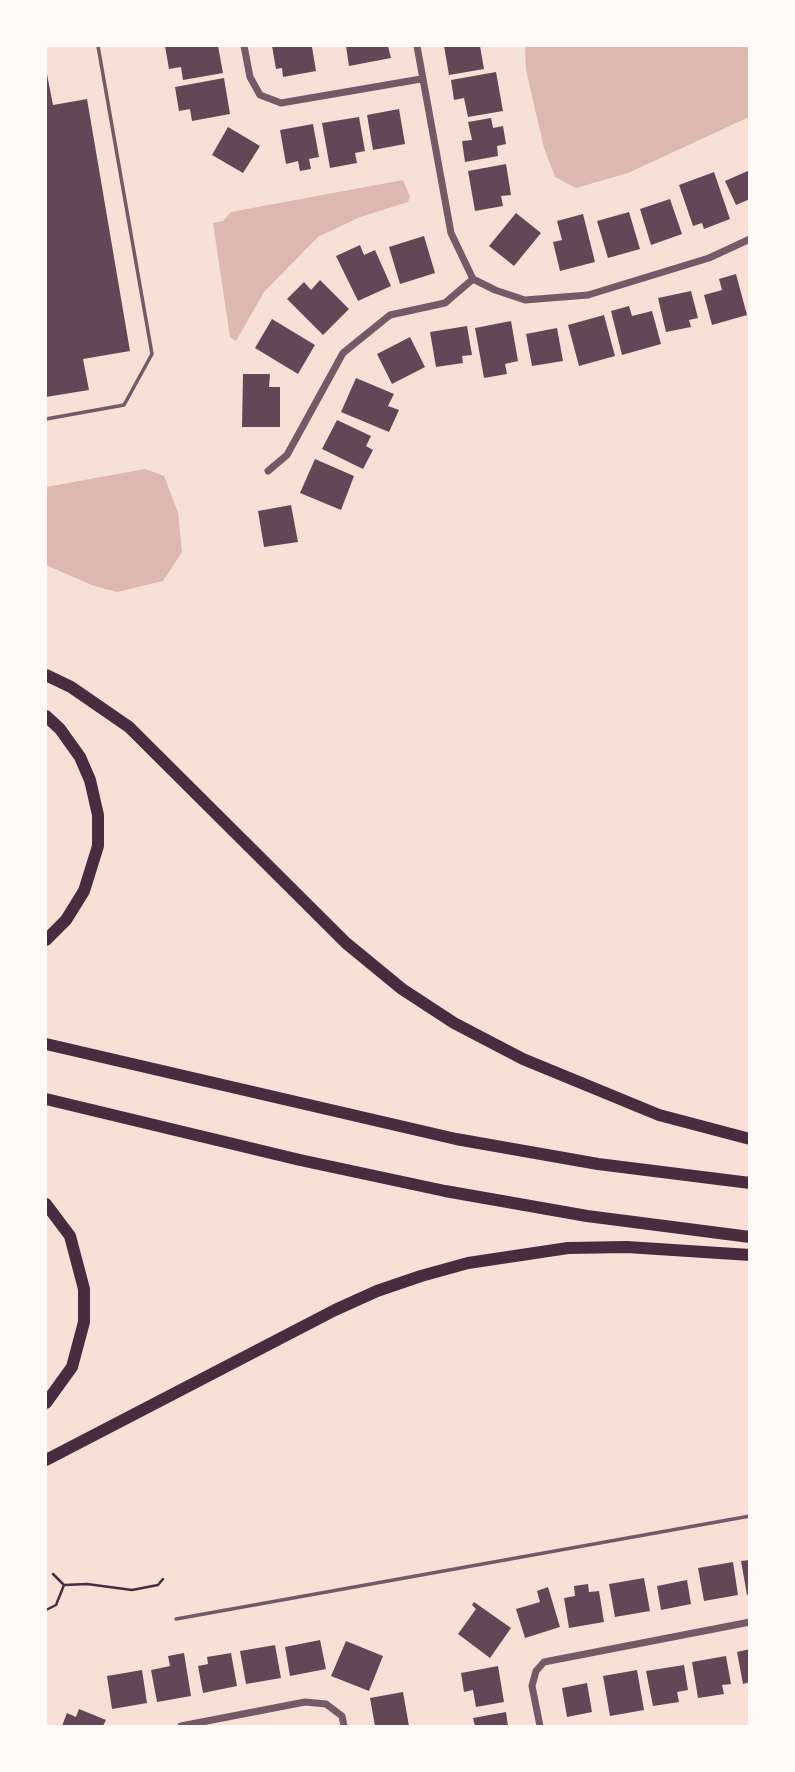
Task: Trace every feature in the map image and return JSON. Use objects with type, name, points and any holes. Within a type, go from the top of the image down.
[{"type":"highway","points":[[46,675],[71,687],[129,727],[346,943],[402,989],[454,1023],[523,1059],[659,1115],[750,1139]]},
{"type":"highway","points":[[46,716],[60,729],[80,757],[90,780],[97,816],[98,846],[84,891],[66,920],[46,940]]},
{"type":"highway","points":[[46,1044],[456,1139],[645,1171],[750,1183]]},
{"type":"highway","points":[[46,1099],[300,1160],[445,1191],[587,1216],[750,1237]]},
{"type":"highway","points":[[46,1204],[70,1236],[84,1289],[84,1322],[72,1367],[46,1403]]},
{"type":"highway","points":[[46,1460],[335,1310],[377,1291],[445,1269],[513,1254],[568,1248],[627,1247],[750,1255]]},
{"type":"street","points":[[244,46],[250,77],[260,95],[281,103],[421,79]]},
{"type":"street","points":[[417,46],[451,233],[473,279],[525,300],[589,295],[709,257],[750,239]]},
{"type":"street","points":[[268,471],[287,455],[342,352],[390,315],[445,303],[473,279]]},
{"type":"street","points":[[540,1727],[532,1686],[536,1671],[544,1662],[558,1657],[750,1622]]},
{"type":"street","points":[[181,1727],[305,1702],[326,1704],[342,1716],[344,1727]]},
{"type":"lane","points":[[46,419],[124,405],[152,354],[98,46]]},
{"type":"lane","points":[[176,1619],[750,1516]]},
{"type":"path","points":[[53,1574],[64,1585],[87,1584],[132,1590],[158,1585],[163,1579]]},
{"type":"path","points":[[46,1610],[57,1605],[64,1585]]},
{"type":"shaded area","points":[[525,46],[749,46],[749,117],[628,173],[576,188],[555,177],[544,148],[526,70]]},
{"type":"shaded area","points":[[403,180],[410,197],[408,202],[360,217],[318,237],[264,292],[236,341],[230,337],[213,223],[223,221],[231,212]]},
{"type":"shaded area","points":[[145,469],[164,476],[178,512],[182,552],[163,581],[117,592],[94,586],[46,565],[46,487]]},
{"type":"building","points":[[165,46],[218,46],[223,73],[183,80],[181,67],[169,69]]},
{"type":"building","points":[[272,46],[312,47],[316,71],[283,77],[282,68],[276,69]]},
{"type":"building","points":[[346,46],[388,46],[391,58],[349,66]]},
{"type":"building","points":[[444,46],[480,46],[484,69],[449,75]]},
{"type":"building","points":[[46,69],[53,105],[87,99],[130,351],[83,359],[89,390],[46,397]]},
{"type":"building","points":[[496,72],[503,111],[468,117],[464,98],[454,100],[451,80]]},
{"type":"building","points":[[224,78],[230,114],[192,121],[190,109],[179,111],[175,87]]},
{"type":"building","points":[[399,109],[405,144],[373,150],[367,115]]},
{"type":"building","points":[[359,117],[365,151],[355,153],[357,163],[330,168],[322,123]]},
{"type":"building","points":[[491,118],[493,128],[503,126],[506,144],[497,146],[498,156],[465,162],[462,141],[472,140],[468,122]]},
{"type":"building","points":[[313,124],[319,157],[309,159],[311,169],[300,171],[298,161],[286,164],[280,130]]},
{"type":"building","points":[[228,127],[260,146],[243,173],[212,155]]},
{"type":"building","points":[[506,164],[511,195],[501,196],[503,206],[475,211],[468,171]]},
{"type":"building","points":[[750,170],[750,199],[736,205],[725,181]]},
{"type":"building","points":[[714,172],[730,219],[704,229],[702,223],[693,226],[679,185]]},
{"type":"building","points":[[670,199],[682,234],[651,245],[640,209]]},
{"type":"building","points":[[629,212],[640,249],[608,258],[597,221]]},
{"type":"building","points":[[516,213],[541,233],[514,266],[489,246]]},
{"type":"building","points":[[583,214],[595,262],[560,271],[553,242],[562,240],[557,221]]},
{"type":"building","points":[[424,236],[435,273],[400,284],[389,247]]},
{"type":"building","points":[[360,245],[364,255],[375,250],[391,286],[358,301],[336,256]]},
{"type":"building","points":[[736,274],[747,315],[712,325],[704,295],[722,290],[719,279]]},
{"type":"building","points":[[320,280],[349,309],[323,335],[287,299],[304,282],[311,290]]},
{"type":"building","points":[[691,291],[698,318],[689,320],[691,327],[666,332],[658,298]]},
{"type":"building","points":[[629,306],[632,316],[652,311],[661,344],[622,355],[611,311]]},
{"type":"building","points":[[604,315],[615,356],[579,366],[568,325]]},
{"type":"building","points":[[272,319],[315,345],[298,374],[255,348]]},
{"type":"building","points":[[511,321],[518,361],[505,364],[507,374],[484,378],[475,328]]},
{"type":"building","points":[[467,326],[472,355],[462,356],[463,363],[436,367],[430,332]]},
{"type":"building","points":[[557,328],[563,361],[532,366],[526,334]]},
{"type":"building","points":[[410,337],[425,367],[392,384],[377,354]]},
{"type":"building","points":[[243,374],[270,374],[269,387],[280,387],[280,427],[242,427]]},
{"type":"building","points":[[356,378],[394,394],[388,406],[399,410],[389,432],[341,412]]},
{"type":"building","points":[[337,420],[371,436],[366,446],[373,450],[363,469],[322,449]]},
{"type":"building","points":[[315,459],[354,476],[341,510],[300,493]]},
{"type":"building","points":[[291,505],[298,542],[264,547],[258,511]]},
{"type":"building","points":[[750,1560],[750,1595],[747,1595],[741,1561]]},
{"type":"building","points":[[733,1562],[738,1595],[704,1601],[698,1568]]},
{"type":"building","points":[[644,1578],[650,1611],[615,1617],[609,1584]]},
{"type":"building","points":[[687,1580],[691,1604],[661,1610],[657,1586]]},
{"type":"building","points":[[588,1584],[589,1592],[599,1591],[604,1622],[569,1628],[564,1598],[575,1596],[574,1586]]},
{"type":"building","points":[[548,1587],[560,1627],[525,1638],[516,1609],[540,1602],[537,1591]]},
{"type":"building","points":[[474,1602],[511,1628],[490,1658],[458,1634],[476,1609],[472,1605]]},
{"type":"building","points":[[320,1640],[326,1669],[290,1676],[285,1647]]},
{"type":"building","points":[[346,1641],[383,1656],[369,1691],[331,1676]]},
{"type":"building","points":[[275,1645],[281,1678],[246,1684],[240,1651]]},
{"type":"building","points":[[750,1649],[750,1682],[743,1684],[737,1652]]},
{"type":"building","points":[[184,1653],[191,1696],[157,1702],[151,1670],[170,1666],[168,1656]]},
{"type":"building","points":[[231,1653],[237,1686],[203,1693],[198,1666],[208,1664],[207,1657]]},
{"type":"building","points":[[726,1656],[731,1684],[722,1685],[724,1694],[698,1698],[692,1662]]},
{"type":"building","points":[[684,1665],[688,1690],[677,1692],[679,1702],[653,1706],[646,1671]]},
{"type":"building","points":[[498,1666],[504,1702],[476,1707],[473,1690],[464,1692],[461,1673]]},
{"type":"building","points":[[142,1670],[147,1703],[112,1709],[107,1676]]},
{"type":"building","points":[[637,1670],[644,1710],[610,1716],[603,1676]]},
{"type":"building","points":[[587,1683],[592,1712],[567,1717],[562,1688]]},
{"type":"building","points":[[403,1692],[409,1726],[375,1726],[370,1698]]},
{"type":"building","points":[[79,1709],[106,1720],[103,1726],[62,1726],[67,1713],[76,1717]]},
{"type":"building","points":[[506,1712],[508,1726],[475,1726],[473,1718]]}]
